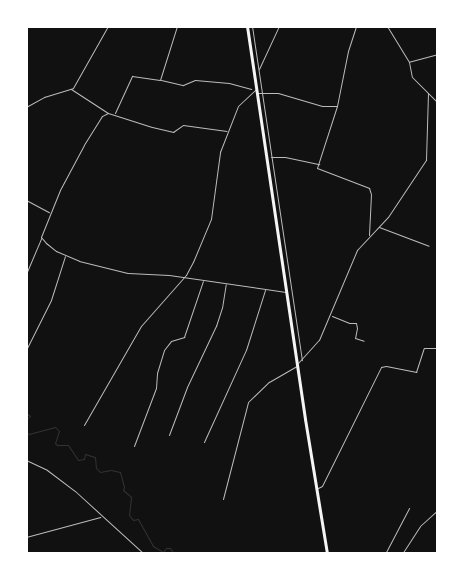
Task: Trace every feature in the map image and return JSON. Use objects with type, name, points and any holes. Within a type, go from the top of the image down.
[{"type":"highway","points":[[247,26],[255,91],[327,554]]},
{"type":"street","points":[[26,107],[44,97],[71,89],[108,26]]},
{"type":"street","points":[[160,80],[177,26]]},
{"type":"street","points":[[252,26],[302,360]]},
{"type":"street","points":[[259,70],[279,26]]},
{"type":"street","points":[[356,26],[348,51],[337,106],[327,131],[317,167],[319,170],[369,188],[371,194],[369,236]]},
{"type":"street","points":[[387,26],[409,62],[412,77],[438,103]]},
{"type":"street","points":[[409,62],[438,54]]},
{"type":"street","points":[[114,114],[132,76],[183,85],[195,80],[229,83],[247,86],[255,91],[291,96],[322,106],[337,106]]},
{"type":"street","points":[[71,89],[108,113],[173,132],[182,124],[228,132]]},
{"type":"street","points":[[84,425],[141,326],[184,277],[193,262],[210,225],[217,160],[238,106],[255,91]]},
{"type":"street","points":[[223,499],[248,402],[264,386],[302,360],[316,344],[331,316],[357,250],[388,217],[426,160],[428,93]]},
{"type":"street","points":[[26,274],[50,212],[75,160],[102,116],[108,113]]},
{"type":"street","points":[[271,157],[285,157],[319,164]]},
{"type":"street","points":[[26,200],[50,212]]},
{"type":"street","points":[[378,227],[429,246]]},
{"type":"street","points":[[41,237],[50,248],[65,255],[89,264],[128,273],[184,277],[286,292]]},
{"type":"street","points":[[26,350],[51,300],[65,255]]},
{"type":"street","points":[[134,446],[156,388],[157,373],[164,350],[170,341],[184,337],[204,280]]},
{"type":"street","points":[[169,434],[187,387],[216,326],[222,308],[226,284]]},
{"type":"street","points":[[204,442],[246,350],[265,290]]},
{"type":"street","points":[[331,316],[356,323],[358,328],[356,338],[364,341]]},
{"type":"street","points":[[318,488],[322,486],[381,367],[386,366],[416,372],[424,348],[438,348]]},
{"type":"street","points":[[26,460],[56,476],[144,554]]},
{"type":"street","points":[[385,554],[409,508]]},
{"type":"street","points":[[402,554],[420,526],[438,510]]},
{"type":"street","points":[[26,537],[101,516]]},
{"type":"waterway","points":[[26,413],[30,416],[26,420]]},
{"type":"waterway","points":[[26,432],[29,434],[55,427],[59,431],[55,443],[57,445],[68,445],[78,460],[84,459],[85,454],[95,457],[96,468],[100,472],[111,470],[120,472],[123,490],[131,497],[129,515],[133,520],[138,519],[153,546],[163,552],[166,548],[170,548],[174,554]]}]
